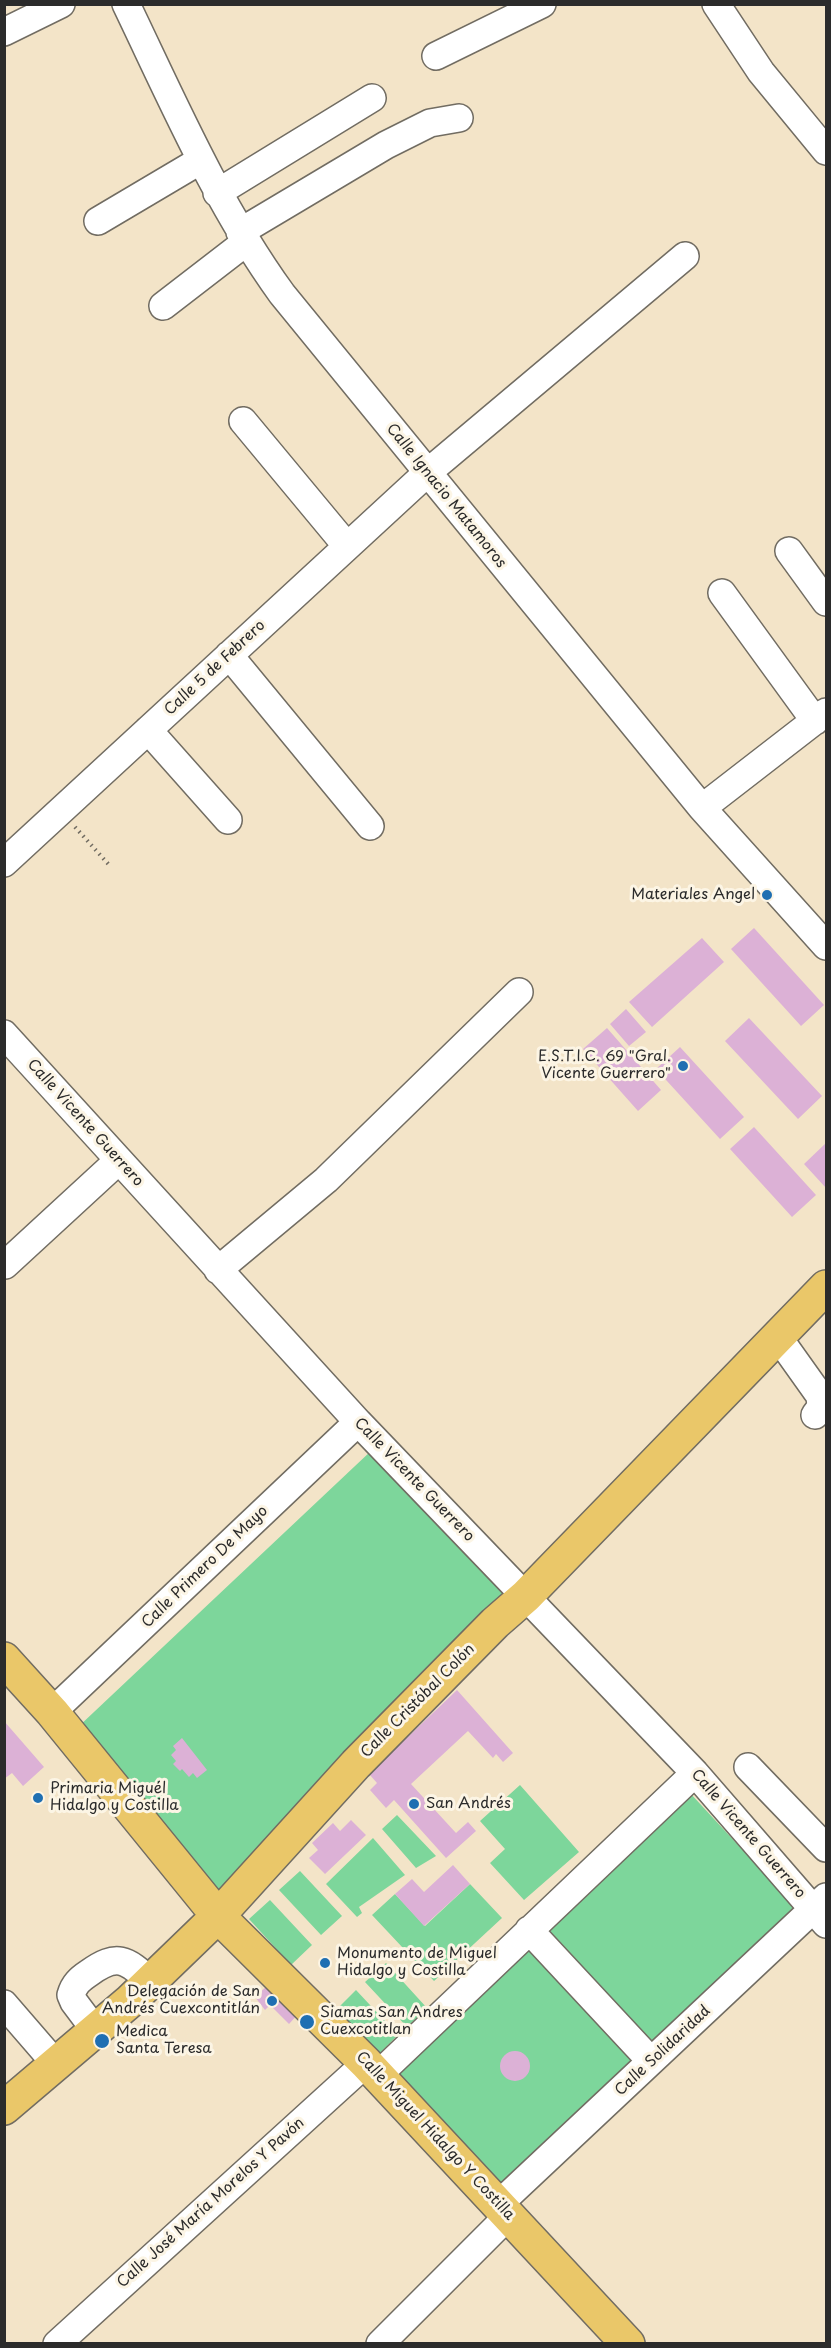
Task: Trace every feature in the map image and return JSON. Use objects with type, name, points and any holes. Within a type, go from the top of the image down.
[{"type":"main road","name":"Calle Cristóbal Colón","points":[[4,2108],[150,1981],[218,1916],[356,1764],[495,1623],[526,1596],[826,1287]]},
{"type":"main road","name":"Calle Miguel Hidalgo Y Costilla","points":[[4,1659],[52,1712],[218,1916],[372,2069],[628,2343]]},
{"type":"street","points":[[4,32],[61,4]]},
{"type":"street","name":"Calle Ignacio Matamoros","points":[[126,4],[217,194],[282,294],[702,808],[826,946]]},
{"type":"street","points":[[436,56],[542,4]]},
{"type":"street","points":[[716,4],[761,72],[826,151]]},
{"type":"street","points":[[217,194],[372,98]]},
{"type":"street","points":[[163,306],[243,237],[386,145],[430,123],[459,118]]},
{"type":"street","points":[[98,221],[201,160]]},
{"type":"street","name":"Calle 5 de Febrero","points":[[4,863],[346,545],[427,473],[685,256]]},
{"type":"street","points":[[243,421],[346,545]]},
{"type":"street","points":[[789,551],[826,602]]},
{"type":"street","points":[[702,808],[821,716],[722,593]]},
{"type":"street","points":[[229,655],[370,826]]},
{"type":"street","points":[[148,730],[228,820]]},
{"type":"street","points":[[218,1270],[326,1180],[519,992]]},
{"type":"street","name":"Calle Vicente Guerrero","points":[[4,1034],[358,1422],[695,1773],[822,1911]]},
{"type":"street","points":[[5,1264],[118,1161]]},
{"type":"street","points":[[778,1337],[819,1396],[821,1407],[815,1415]]},
{"type":"street","name":"Calle Primero De Mayo","points":[[52,1712],[358,1422]]},
{"type":"street","points":[[748,1767],[826,1848]]},
{"type":"street","name":"Calle José María Morelos Y Pavón","points":[[57,2343],[529,1930],[695,1773]]},
{"type":"street","name":"Calle Solidaridad","points":[[380,2343],[504,2209],[651,2061],[822,1911]]},
{"type":"street","points":[[529,1930],[651,2061]]},
{"type":"street","points":[[95,2030],[71,1995],[78,1981],[112,1960],[124,1961],[150,1981]]},
{"type":"street","points":[[4,2004],[55,2063]]},
{"type":"path","points":[[61,812],[111,867]]},
{"type":"green space","points":[[372,1450],[511,1599],[219,1896],[77,1728]]},
{"type":"green space","points":[[520,1785],[579,1852],[524,1900],[490,1863],[505,1849],[480,1821]]},
{"type":"green space","points":[[690,1793],[800,1912],[501,2190],[391,2073]]},
{"type":"green space","points":[[397,1815],[436,1856],[416,1868],[382,1829]]},
{"type":"green space","points":[[373,1838],[405,1875],[359,1907],[362,1913],[357,1917],[326,1884]]},
{"type":"green space","points":[[300,1871],[342,1916],[321,1935],[279,1890]]},
{"type":"green space","points":[[470,1884],[502,1918],[434,1981],[372,1915],[395,1894],[425,1926]]},
{"type":"green space","points":[[270,1900],[312,1945],[291,1965],[249,1919]]},
{"type":"green space","points":[[386,1963],[427,2008],[407,2027],[365,1982]]},
{"type":"green space","points":[[356,1990],[398,2035],[378,2055],[336,2010]]},
{"type":"building","points":[[754,928],[824,1005],[801,1026],[731,949]]},
{"type":"building","points":[[702,938],[724,962],[652,1027],[629,1002]]},
{"type":"building","points":[[626,1009],[646,1032],[629,1046],[610,1024]]},
{"type":"building","points":[[749,1018],[822,1096],[798,1119],[725,1041]]},
{"type":"building","points":[[607,1028],[661,1090],[638,1111],[583,1049]]},
{"type":"building","points":[[680,1047],[744,1117],[720,1139],[656,1069]]},
{"type":"building","points":[[754,1127],[816,1195],[792,1217],[730,1149]]},
{"type":"building","points":[[826,1143],[826,1188],[804,1164]]},
{"type":"building","points":[[457,1690],[513,1753],[503,1762],[496,1754],[493,1758],[468,1731],[411,1784],[456,1833],[468,1822],[476,1831],[446,1858],[394,1800],[386,1808],[370,1790],[377,1783],[369,1774]]},
{"type":"building","points":[[4,1721],[44,1767],[23,1786],[12,1773],[4,1779]]},
{"type":"building","points":[[182,1738],[207,1770],[197,1778],[193,1773],[189,1777],[173,1764],[176,1761],[171,1755],[176,1750],[173,1746]]},
{"type":"building","points":[[351,1820],[366,1835],[325,1874],[309,1858],[318,1850],[312,1843],[333,1823],[340,1831]]},
{"type":"building","points":[[453,1865],[470,1884],[424,1926],[395,1894],[412,1879],[424,1892]]},
{"type":"building","name":"Delegación de San Andrés Cuexcontitlán","points":[[268,1985],[299,2013],[289,2024],[270,2005],[265,2010],[255,1997]]},
{"type":"building","points":[[515,2051],[521,2052],[529,2060],[529,2072],[521,2080],[515,2081],[509,2080],[501,2072],[500,2066],[501,2060],[509,2052]]},
{"type":"place","name":"Materiales Angel","points":[[767,895]]},
{"type":"place","name":"E.S.T.I.C. 69 \"Gral. Vicente Guerrero\"","points":[[683,1066]]},
{"type":"place","name":"Primaria Miguél Hidalgo y Costilla","points":[[38,1798]]},
{"type":"place","name":"San Andrés","points":[[414,1804]]},
{"type":"place","name":"Monumento de Miguel Hidalgo y Costilla","points":[[325,1963]]},
{"type":"place","name":"Delegación de San Andrés Cuexcontitlán","points":[[272,2001]]},
{"type":"place","name":"Siamas San Andres Cuexcotitlan","points":[[307,2022]]},
{"type":"place","name":"Medica Santa Teresa","points":[[102,2041]]}]
